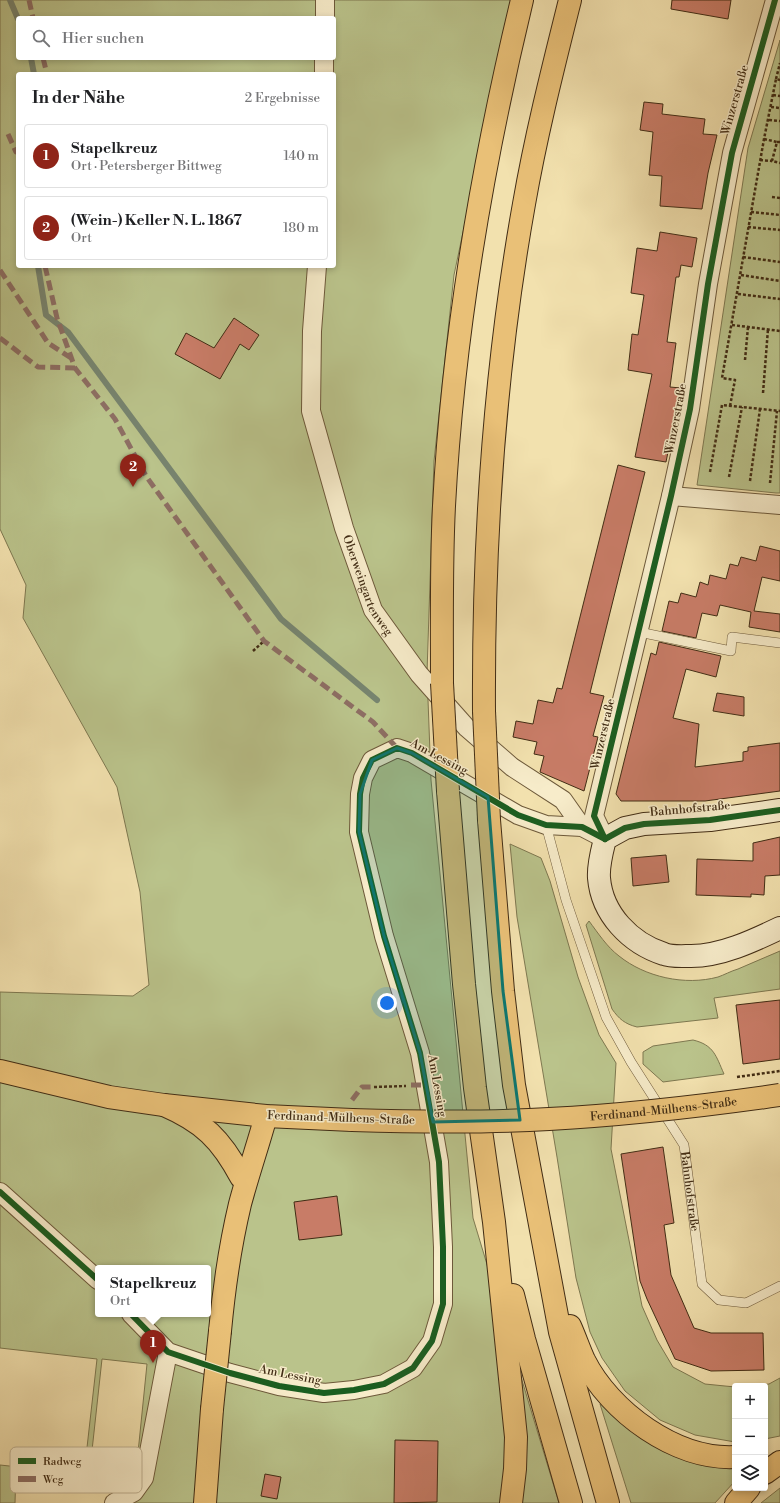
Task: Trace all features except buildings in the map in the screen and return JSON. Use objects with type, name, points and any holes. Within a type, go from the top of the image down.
[{"type":"main road","points":[[511,1503],[516,1469],[516,1437],[494,1222],[475,1088],[464,984],[448,791],[442,683],[441,596],[444,506],[461,328],[477,217],[492,134],[522,0]]},
{"type":"main road","points":[[570,0],[532,158],[514,264],[501,356],[488,510],[484,614],[484,711],[489,820],[503,991],[514,1085],[560,1332],[608,1503]]},
{"type":"main road","name":"Ferdinand-Mülhens-Straße","points":[[0,1071],[109,1098],[266,1116],[352,1120],[483,1122],[548,1119],[612,1115],[713,1105],[780,1095]]},
{"type":"main road","points":[[164,1105],[184,1114],[218,1140],[231,1158],[241,1177]]},
{"type":"main road","points":[[240,1203],[244,1146],[252,1131],[266,1116]]},
{"type":"main road","points":[[205,1503],[212,1409],[227,1267],[240,1203],[266,1116]]},
{"type":"main road","points":[[494,1222],[524,1339],[571,1503]]},
{"type":"main road","points":[[549,1275],[585,1361],[597,1380],[616,1404],[636,1422],[673,1444],[724,1458],[732,1457]]},
{"type":"main road","points":[[768,1453],[780,1450]]},
{"type":"main road","points":[[768,1471],[780,1462]]},
{"type":"main road","points":[[736,1503],[746,1491]]},
{"type":"street","points":[[325,0],[325,16]]},
{"type":"street","name":"Winzerstraße","points":[[605,839],[594,816],[639,632],[690,409],[708,284],[732,153],[775,0]]},
{"type":"street","points":[[324,60],[324,72]]},
{"type":"street","name":"Oberweingartenweg","points":[[317,268],[312,331],[311,411],[344,528],[373,610],[419,674],[467,728],[512,767],[563,800],[582,827]]},
{"type":"street","points":[[671,496],[780,505]]},
{"type":"street","name":"Am Lessing","points":[[134,1317],[168,1352],[230,1373],[279,1386],[324,1393],[354,1390],[384,1384],[413,1368],[432,1341],[443,1304],[444,1247],[439,1162],[420,1053],[384,936],[359,832],[360,794],[363,778],[372,760],[397,748],[412,752],[518,814],[546,825],[582,827],[605,839]]},
{"type":"street","name":"Bahnhofstraße","points":[[605,839],[625,828],[644,824],[710,820],[780,810]]},
{"type":"street","points":[[605,839],[599,877],[603,898],[615,921],[628,934],[645,946],[665,955],[692,956],[722,952],[780,928]]},
{"type":"street","points":[[0,1192],[95,1277]]},
{"type":"street","points":[[142,1481],[144,1478],[168,1352]]},
{"type":"street","points":[[114,1503],[132,1493]]},
{"type":"lane","points":[[639,632],[731,651],[732,637],[780,643]]},
{"type":"lane","name":"Bahnhofstraße","points":[[546,825],[566,900],[606,1017],[631,1062],[684,1145],[702,1284],[719,1300],[746,1303],[780,1286]]},
{"type":"path","points":[[730,406],[735,380],[722,378],[738,294],[760,160],[780,63]]},
{"type":"path","points":[[776,79],[780,80]]},
{"type":"path","points":[[774,95],[780,96]]},
{"type":"path","points":[[771,107],[780,108]]},
{"type":"path","points":[[769,120],[780,121]]},
{"type":"path","points":[[764,139],[778,142],[772,161]]},
{"type":"path","points":[[760,160],[780,163]]},
{"type":"path","points":[[772,197],[780,198]]},
{"type":"path","points":[[751,212],[780,215]]},
{"type":"path","points":[[748,227],[780,230]]},
{"type":"path","points":[[743,257],[780,262]]},
{"type":"path","points":[[741,275],[780,281]]},
{"type":"path","points":[[738,294],[780,300]]},
{"type":"path","points":[[732,325],[780,331]]},
{"type":"path","points":[[745,360],[748,327]]},
{"type":"path","points":[[763,393],[768,329]]},
{"type":"path","points":[[710,472],[722,405],[779,411],[770,483]]},
{"type":"path","points":[[730,477],[742,407]]},
{"type":"path","points":[[750,481],[760,409]]},
{"type":"path","points":[[253,651],[264,641]]},
{"type":"path","points":[[732,1078],[780,1071]]},
{"type":"path","points":[[374,1087],[411,1085]]},
{"type":"highlighted area","points":[[397,748],[412,753],[488,797],[503,991],[520,1120],[433,1122],[420,1053],[384,936],[359,832],[360,794],[372,760]]},
{"type":"green space","points":[[0,0],[512,0],[454,275],[434,461],[427,673],[431,780],[473,1218],[559,1503],[114,1503],[132,1493],[142,1493],[142,1447],[139,1447],[147,1364],[102,1359],[92,1447],[87,1447],[97,1359],[0,1348],[0,992],[133,996],[149,985],[140,892],[117,787],[23,618],[26,585],[0,529]]},
{"type":"green space","points":[[780,40],[780,493],[776,493],[697,485],[748,148]]},
{"type":"green space","points":[[510,844],[541,858],[550,881],[578,977],[599,1035],[616,1063],[611,1149],[642,1306],[657,1340],[673,1367],[705,1384],[732,1387],[732,1441],[695,1435],[660,1420],[625,1391],[602,1358],[590,1332],[576,1278],[517,917]]},
{"type":"green space","points":[[589,921],[603,940],[619,956],[641,969],[666,978],[679,980],[705,980],[718,977],[780,951],[780,989],[714,998],[718,1018],[637,1027],[633,1026],[623,1021],[612,1009],[586,925]]},
{"type":"green space","points":[[693,1040],[710,1048],[724,1074],[663,1082],[643,1064],[643,1052],[653,1046]]},
{"type":"green space","points":[[780,1378],[780,1436],[768,1438],[768,1384]]},
{"type":"green space","points":[[603,1402],[732,1462],[732,1484],[715,1503],[631,1503],[600,1404]]},
{"type":"green space","points":[[0,1465],[10,1466],[10,1493],[15,1493],[15,1503],[0,1503]]},
{"type":"green space","points":[[780,1488],[780,1503],[761,1503]]},
{"type":"waterway","points":[[10,0],[17,16]]},
{"type":"waterway","points":[[31,60],[34,72]]},
{"type":"waterway","points":[[38,268],[46,315],[68,332],[281,619],[377,700]]},
{"type":"marked path","points":[[29,0],[33,16]]},
{"type":"marked path","points":[[44,60],[46,72]]},
{"type":"marked path","points":[[8,134],[16,152]]},
{"type":"marked path","points":[[45,268],[57,318],[75,368],[115,419],[146,476],[264,641],[373,722],[397,748]]},
{"type":"marked path","points":[[0,270],[48,343],[71,358]]},
{"type":"marked path","points":[[0,338],[38,367],[75,368]]},
{"type":"marked path","points":[[411,1085],[427,1085]]},
{"type":"marked path","points":[[352,1100],[362,1087],[374,1087]]},
{"type":"cycle path","points":[[605,839],[594,816],[671,496],[690,409],[708,284],[732,153],[775,0]]},
{"type":"cycle path","points":[[134,1317],[168,1352],[230,1373],[279,1386],[324,1393],[354,1390],[384,1384],[413,1368],[432,1341],[443,1304],[443,1247],[439,1162],[420,1053],[384,936],[359,832],[360,794],[363,778],[372,760],[397,748],[412,753],[518,815],[546,825],[582,827],[605,839]]},
{"type":"cycle path","points":[[605,839],[625,828],[644,824],[710,820],[780,810]]},
{"type":"cycle path","points":[[0,1192],[95,1277]]},
{"type":"place","name":"(Wein-) Keller N. L. 1867","points":[[133,487]]},
{"type":"place","name":"Stapelkreuz","points":[[153,1363]]}]
